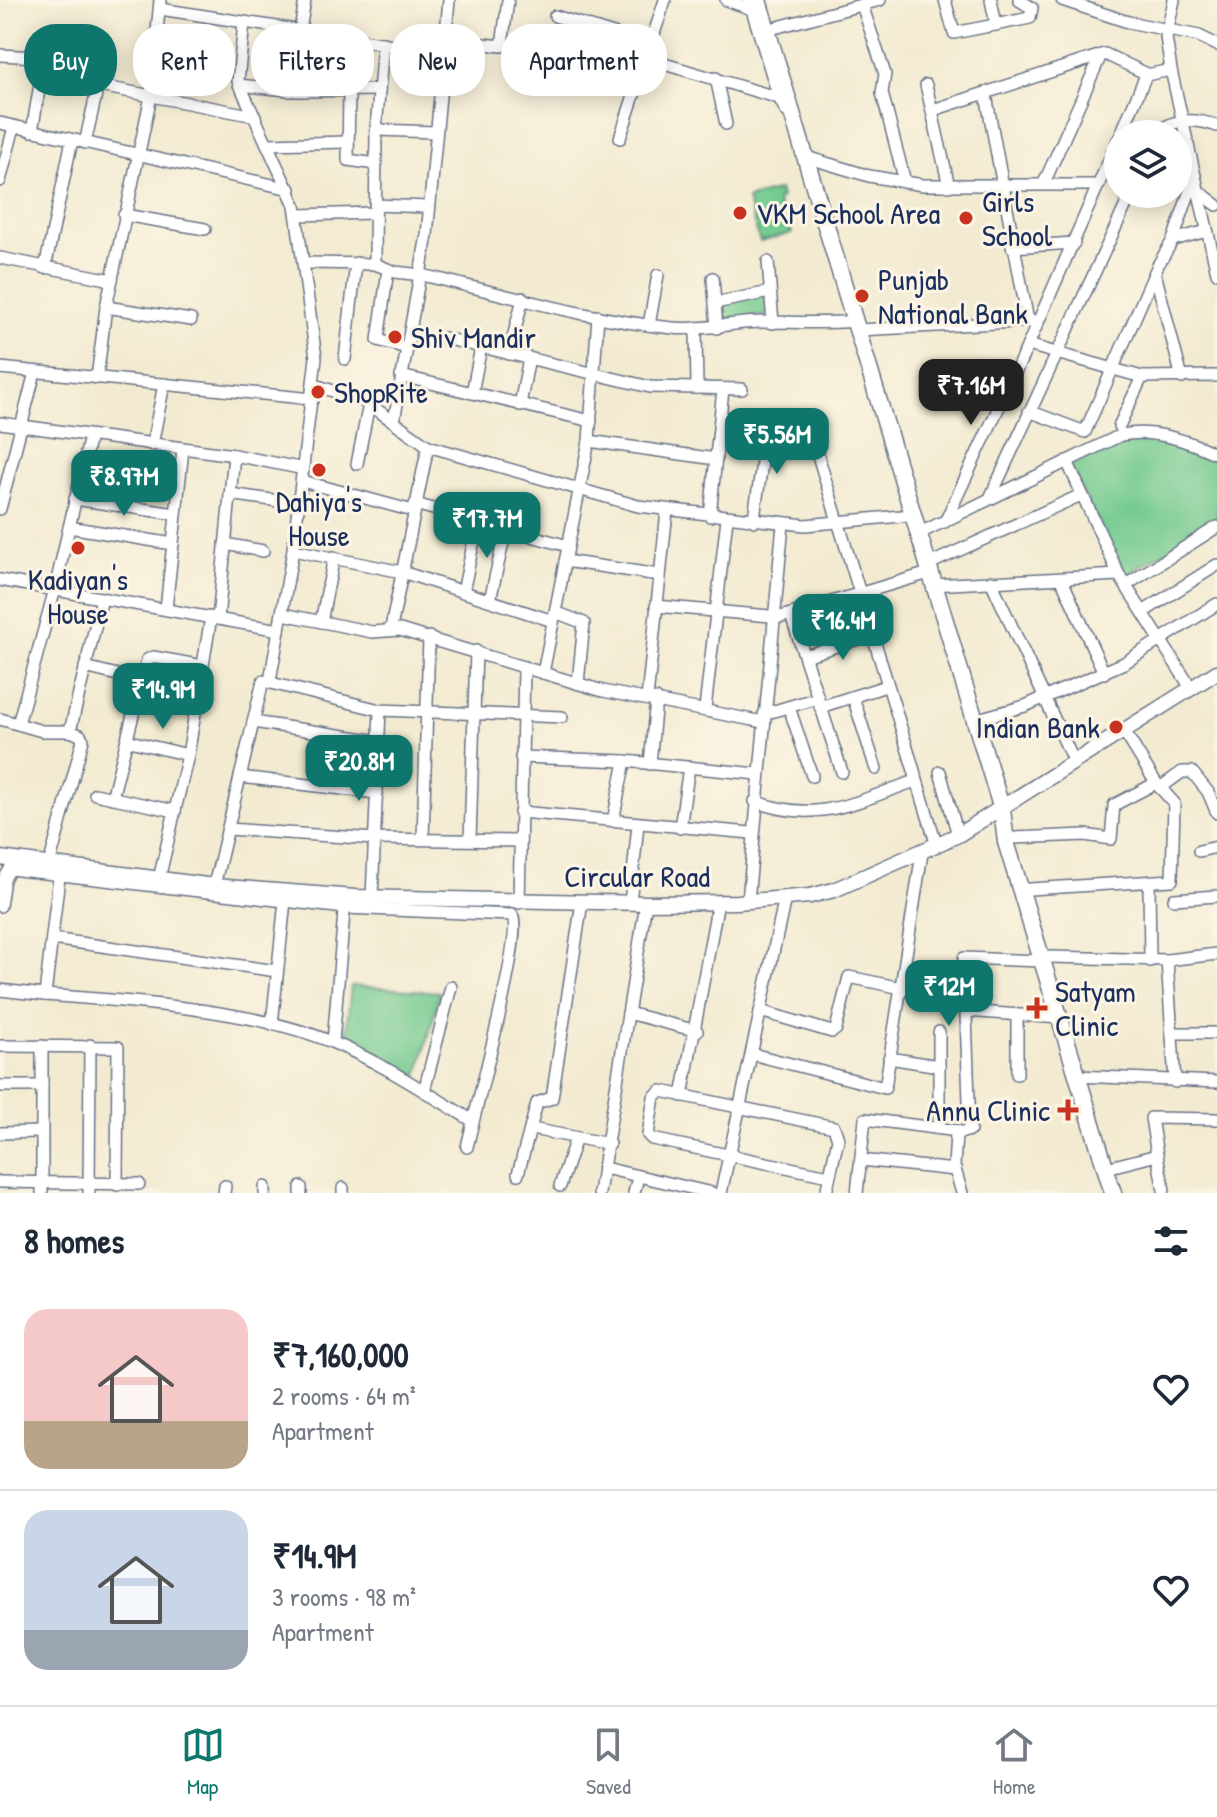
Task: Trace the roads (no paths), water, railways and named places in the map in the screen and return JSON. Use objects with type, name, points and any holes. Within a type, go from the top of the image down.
[{"type":"highway","points":[[753,3],[799,133],[929,574],[1002,810],[1030,889],[1059,1018],[1122,1193]]},
{"type":"highway","points":[[1010,833],[1006,842],[1082,1076],[1113,1193]]},
{"type":"main road","name":"Circular Road","points":[[0,858],[56,869],[345,902],[372,898],[646,903],[785,898],[834,890],[937,846],[1002,810],[1217,672]]},
{"type":"street","points":[[301,24],[305,0]]},
{"type":"street","points":[[447,24],[449,0]]},
{"type":"street","points":[[485,46],[502,46],[508,0]]},
{"type":"street","points":[[656,24],[665,0]]},
{"type":"street","points":[[726,0],[753,3],[779,98],[799,133]]},
{"type":"street","points":[[765,0],[794,95],[799,133]]},
{"type":"street","points":[[774,28],[880,0]]},
{"type":"street","points":[[945,0],[953,33],[1030,18],[1031,7],[1019,0]]},
{"type":"street","points":[[991,0],[996,25]]},
{"type":"street","points":[[1062,0],[1128,22],[1199,36],[1217,45]]},
{"type":"street","points":[[1170,2],[1167,29],[1181,120]]},
{"type":"street","points":[[158,24],[160,4],[251,24]]},
{"type":"street","points":[[862,5],[885,74],[882,93],[905,182]]},
{"type":"street","points":[[555,16],[581,24]]},
{"type":"street","points":[[244,23],[237,74],[239,85],[290,189],[305,263],[316,358],[293,550],[270,681]]},
{"type":"street","points":[[374,42],[390,43]]},
{"type":"street","points":[[375,264],[376,130],[383,43]]},
{"type":"street","points":[[0,55],[24,57]]},
{"type":"street","points":[[933,110],[986,95],[1055,67],[1101,55],[1114,57],[1147,74],[1171,70]]},
{"type":"street","points":[[1044,183],[1101,55]]},
{"type":"street","points":[[667,64],[779,98]]},
{"type":"street","points":[[1127,120],[1147,74]]},
{"type":"street","points":[[716,78],[726,124]]},
{"type":"street","points":[[239,85],[251,86]]},
{"type":"street","points":[[926,85],[949,186]]},
{"type":"street","points":[[374,90],[379,90]]},
{"type":"street","points":[[986,95],[1012,247],[1034,321]]},
{"type":"street","points":[[32,131],[39,96]]},
{"type":"street","points":[[85,143],[96,96]]},
{"type":"street","points":[[97,378],[106,307],[151,96],[255,116]]},
{"type":"street","points":[[349,96],[349,162],[376,164]]},
{"type":"street","points":[[394,421],[422,275],[440,96]]},
{"type":"street","points":[[620,138],[633,96]]},
{"type":"street","points":[[0,123],[290,189]]},
{"type":"street","points":[[1192,123],[1217,126]]},
{"type":"street","points":[[0,181],[14,127]]},
{"type":"street","points":[[376,130],[436,132]]},
{"type":"street","points":[[45,268],[72,140]]},
{"type":"street","points":[[267,144],[348,142]]},
{"type":"street","points":[[806,157],[905,182],[1002,187],[1044,183],[1099,185]]},
{"type":"street","points":[[1192,164],[1217,273]]},
{"type":"street","points":[[945,523],[1028,345],[1034,321],[1074,243],[1104,173]]},
{"type":"street","points":[[1029,411],[1084,433],[1114,372],[1155,272],[1173,240],[1195,176]]},
{"type":"street","points":[[1200,192],[1217,205]]},
{"type":"street","points":[[297,215],[429,207]]},
{"type":"street","points":[[990,498],[1125,208]]},
{"type":"street","points":[[124,215],[205,229]]},
{"type":"street","points":[[1173,240],[1207,231]]},
{"type":"street","points":[[1012,247],[1074,243]]},
{"type":"street","points":[[0,258],[112,280]]},
{"type":"street","points":[[768,262],[773,323]]},
{"type":"street","points":[[305,263],[375,264],[388,270],[598,316],[696,330],[773,323],[856,326],[1034,321]]},
{"type":"street","points":[[345,359],[356,263]]},
{"type":"street","points":[[388,270],[378,340],[407,348]]},
{"type":"street","points":[[1155,272],[1182,378]]},
{"type":"street","points":[[649,325],[658,275]]},
{"type":"street","points":[[713,278],[717,328]]},
{"type":"street","points":[[715,303],[770,292]]},
{"type":"street","points":[[509,354],[523,298]]},
{"type":"street","points":[[106,307],[191,320]]},
{"type":"street","points":[[543,673],[589,441],[598,316]]},
{"type":"street","points":[[696,330],[697,388]]},
{"type":"street","points":[[444,338],[650,387],[742,389]]},
{"type":"street","points":[[1028,345],[1056,356],[1142,377],[1217,376]]},
{"type":"street","points":[[472,393],[481,347]]},
{"type":"street","points":[[520,405],[529,358]]},
{"type":"street","points":[[0,368],[313,399]]},
{"type":"street","points":[[0,509],[35,372]]},
{"type":"street","points":[[401,376],[591,421]]},
{"type":"street","points":[[1119,426],[1142,377]]},
{"type":"street","points":[[152,445],[164,384]]},
{"type":"street","points":[[315,385],[342,391],[369,404],[428,446],[580,490],[667,511],[783,524],[839,523],[912,515]]},
{"type":"street","points":[[710,516],[723,389]]},
{"type":"street","points":[[357,464],[369,404]]},
{"type":"street","points":[[0,423],[234,455],[414,507],[568,546]]},
{"type":"street","points":[[809,426],[937,846]]},
{"type":"street","points":[[918,534],[1116,437],[1141,431],[1168,435],[1217,454]]},
{"type":"street","points":[[754,521],[757,478],[764,461],[761,433]]},
{"type":"street","points":[[18,724],[55,589],[90,436]]},
{"type":"street","points":[[589,441],[716,459]]},
{"type":"street","points":[[391,628],[428,446]]},
{"type":"street","points":[[166,609],[183,449]]},
{"type":"street","points":[[159,879],[188,755],[214,618],[234,455]]},
{"type":"street","points":[[1067,461],[1122,580],[1191,688]]},
{"type":"street","points":[[230,494],[299,504]]},
{"type":"street","points":[[656,606],[773,618],[791,615],[929,574],[1081,495]]},
{"type":"street","points":[[75,499],[176,514]]},
{"type":"street","points":[[650,764],[656,606],[667,511]]},
{"type":"street","points":[[705,709],[727,518]]},
{"type":"street","points":[[463,592],[478,521]]},
{"type":"street","points":[[748,901],[751,833],[783,524]]},
{"type":"street","points":[[69,527],[173,544]]},
{"type":"street","points":[[929,574],[991,581],[1122,580],[1217,527]]},
{"type":"street","points":[[490,600],[506,529]]},
{"type":"street","points":[[225,544],[263,551]]},
{"type":"street","points":[[293,550],[402,572],[490,600],[554,616],[581,619],[585,624],[578,683]]},
{"type":"street","points":[[321,622],[334,557]]},
{"type":"street","points":[[565,561],[659,575]]},
{"type":"street","points":[[1143,612],[1217,565]]},
{"type":"street","points":[[0,580],[279,630]]},
{"type":"street","points":[[1062,580],[1104,673]]},
{"type":"street","points":[[991,581],[1074,762]]},
{"type":"street","points":[[70,731],[102,598]]},
{"type":"street","points":[[974,720],[1044,699],[1104,673],[1217,604]]},
{"type":"street","points":[[283,614],[372,632],[391,628],[578,683],[764,718],[789,707],[853,697],[886,686]]},
{"type":"street","points":[[791,615],[842,772]]},
{"type":"street","points":[[805,656],[871,635]]},
{"type":"street","points":[[423,839],[429,637]]},
{"type":"street","points":[[470,840],[476,651]]},
{"type":"street","points":[[112,798],[130,741],[149,657],[203,666]]},
{"type":"street","points":[[85,667],[142,681]]},
{"type":"street","points":[[519,903],[524,667]]},
{"type":"street","points":[[214,886],[261,684],[270,681],[380,710],[562,717]]},
{"type":"street","points":[[853,697],[876,769]]},
{"type":"street","points":[[789,707],[812,776]]},
{"type":"street","points":[[372,898],[380,710]]},
{"type":"street","points":[[0,719],[42,731],[70,731],[80,735],[83,740],[56,869],[45,995]]},
{"type":"street","points":[[253,722],[378,741]]},
{"type":"street","points":[[1030,889],[1167,882],[1173,876],[1175,807],[1158,786],[1124,731]]},
{"type":"street","points":[[130,741],[188,755]]},
{"type":"street","points":[[521,757],[625,761],[758,774]]},
{"type":"street","points":[[613,821],[625,761]]},
{"type":"street","points":[[680,828],[689,767]]},
{"type":"street","points":[[940,772],[958,835]]},
{"type":"street","points":[[1010,833],[1088,835],[1111,839],[1114,805],[1182,772],[1192,772],[1208,792],[1217,813]]},
{"type":"street","points":[[240,777],[377,793]]},
{"type":"street","points":[[755,801],[789,813],[811,814],[915,781]]},
{"type":"street","points":[[95,794],[175,811]]},
{"type":"street","points":[[520,812],[751,833]]},
{"type":"street","points":[[630,903],[638,824]]},
{"type":"street","points":[[228,829],[375,839],[520,841]]},
{"type":"street","points":[[1199,851],[1217,847]]},
{"type":"street","points":[[752,1054],[883,1089],[922,853]]},
{"type":"street","points":[[0,906],[4,879],[10,869],[56,869],[285,901],[345,902],[509,914],[515,918],[509,972],[467,1147]]},
{"type":"street","points":[[1149,883],[1150,961]]},
{"type":"street","points":[[1174,899],[1217,896]]},
{"type":"street","points":[[721,1193],[785,898]]},
{"type":"street","points":[[272,1024],[285,901]]},
{"type":"street","points":[[333,1042],[345,902]]},
{"type":"street","points":[[518,1174],[538,1101],[552,1098],[582,902]]},
{"type":"street","points":[[682,1096],[697,1031],[718,902]]},
{"type":"street","points":[[599,1193],[646,903]]},
{"type":"street","points":[[52,939],[277,971]]},
{"type":"street","points":[[857,1193],[865,1119],[970,1130],[965,957],[1150,961],[1217,954]]},
{"type":"street","points":[[1167,960],[1175,1082]]},
{"type":"street","points":[[760,1011],[833,1032],[849,977],[935,995]]},
{"type":"street","points":[[424,1091],[451,987]]},
{"type":"street","points":[[0,990],[150,1004],[272,1024],[333,1042],[473,1121]]},
{"type":"street","points":[[966,1011],[1059,1018]]},
{"type":"street","points":[[628,1013],[697,1031]]},
{"type":"street","points":[[1017,1016],[1017,1074]]},
{"type":"street","points":[[939,1032],[939,1127]]},
{"type":"street","points":[[1172,1033],[1217,1033]]},
{"type":"street","points":[[89,1188],[90,1045]]},
{"type":"street","points":[[0,1046],[90,1045],[115,1046],[119,1050],[117,1185]]},
{"type":"street","points":[[42,1046],[42,1188]]},
{"type":"street","points":[[889,1058],[939,1066]]},
{"type":"street","points":[[1082,1076],[1217,1082]]},
{"type":"street","points":[[0,1086],[42,1086]]},
{"type":"street","points":[[826,1193],[838,1139],[834,1127],[661,1091],[656,1094],[650,1113],[649,1137],[829,1176]]},
{"type":"street","points":[[1164,1190],[1151,1118],[1217,1119]]},
{"type":"street","points":[[532,1129],[609,1144]]},
{"type":"street","points":[[958,1131],[955,1170],[962,1193]]},
{"type":"street","points":[[0,1133],[41,1132]]},
{"type":"street","points":[[560,1186],[576,1138]]},
{"type":"street","points":[[1114,1166],[1157,1155]]},
{"type":"street","points":[[861,1160],[955,1170]]},
{"type":"street","points":[[604,1168],[675,1189],[712,1193]]},
{"type":"street","points":[[634,1193],[638,1177]]},
{"type":"street","points":[[0,1182],[42,1188],[139,1184]]},
{"type":"place","name":"VKM School Area","points":[[740,213]]},
{"type":"place","name":"Girls School","points":[[966,218]]},
{"type":"place","name":"Punjab National Bank","points":[[862,296]]},
{"type":"place","name":"Shiv Mandir","points":[[395,337]]},
{"type":"place","name":"ShopRite","points":[[318,392]]},
{"type":"place","name":"Dahiya's House","points":[[319,470]]},
{"type":"place","name":"Kadiyan's House","points":[[78,548]]},
{"type":"place","name":"Indian Bank","points":[[1116,727]]},
{"type":"place","name":"Satyam Clinic","points":[[1037,1008]]},
{"type":"place","name":"Annu Clinic","points":[[1068,1110]]}]
